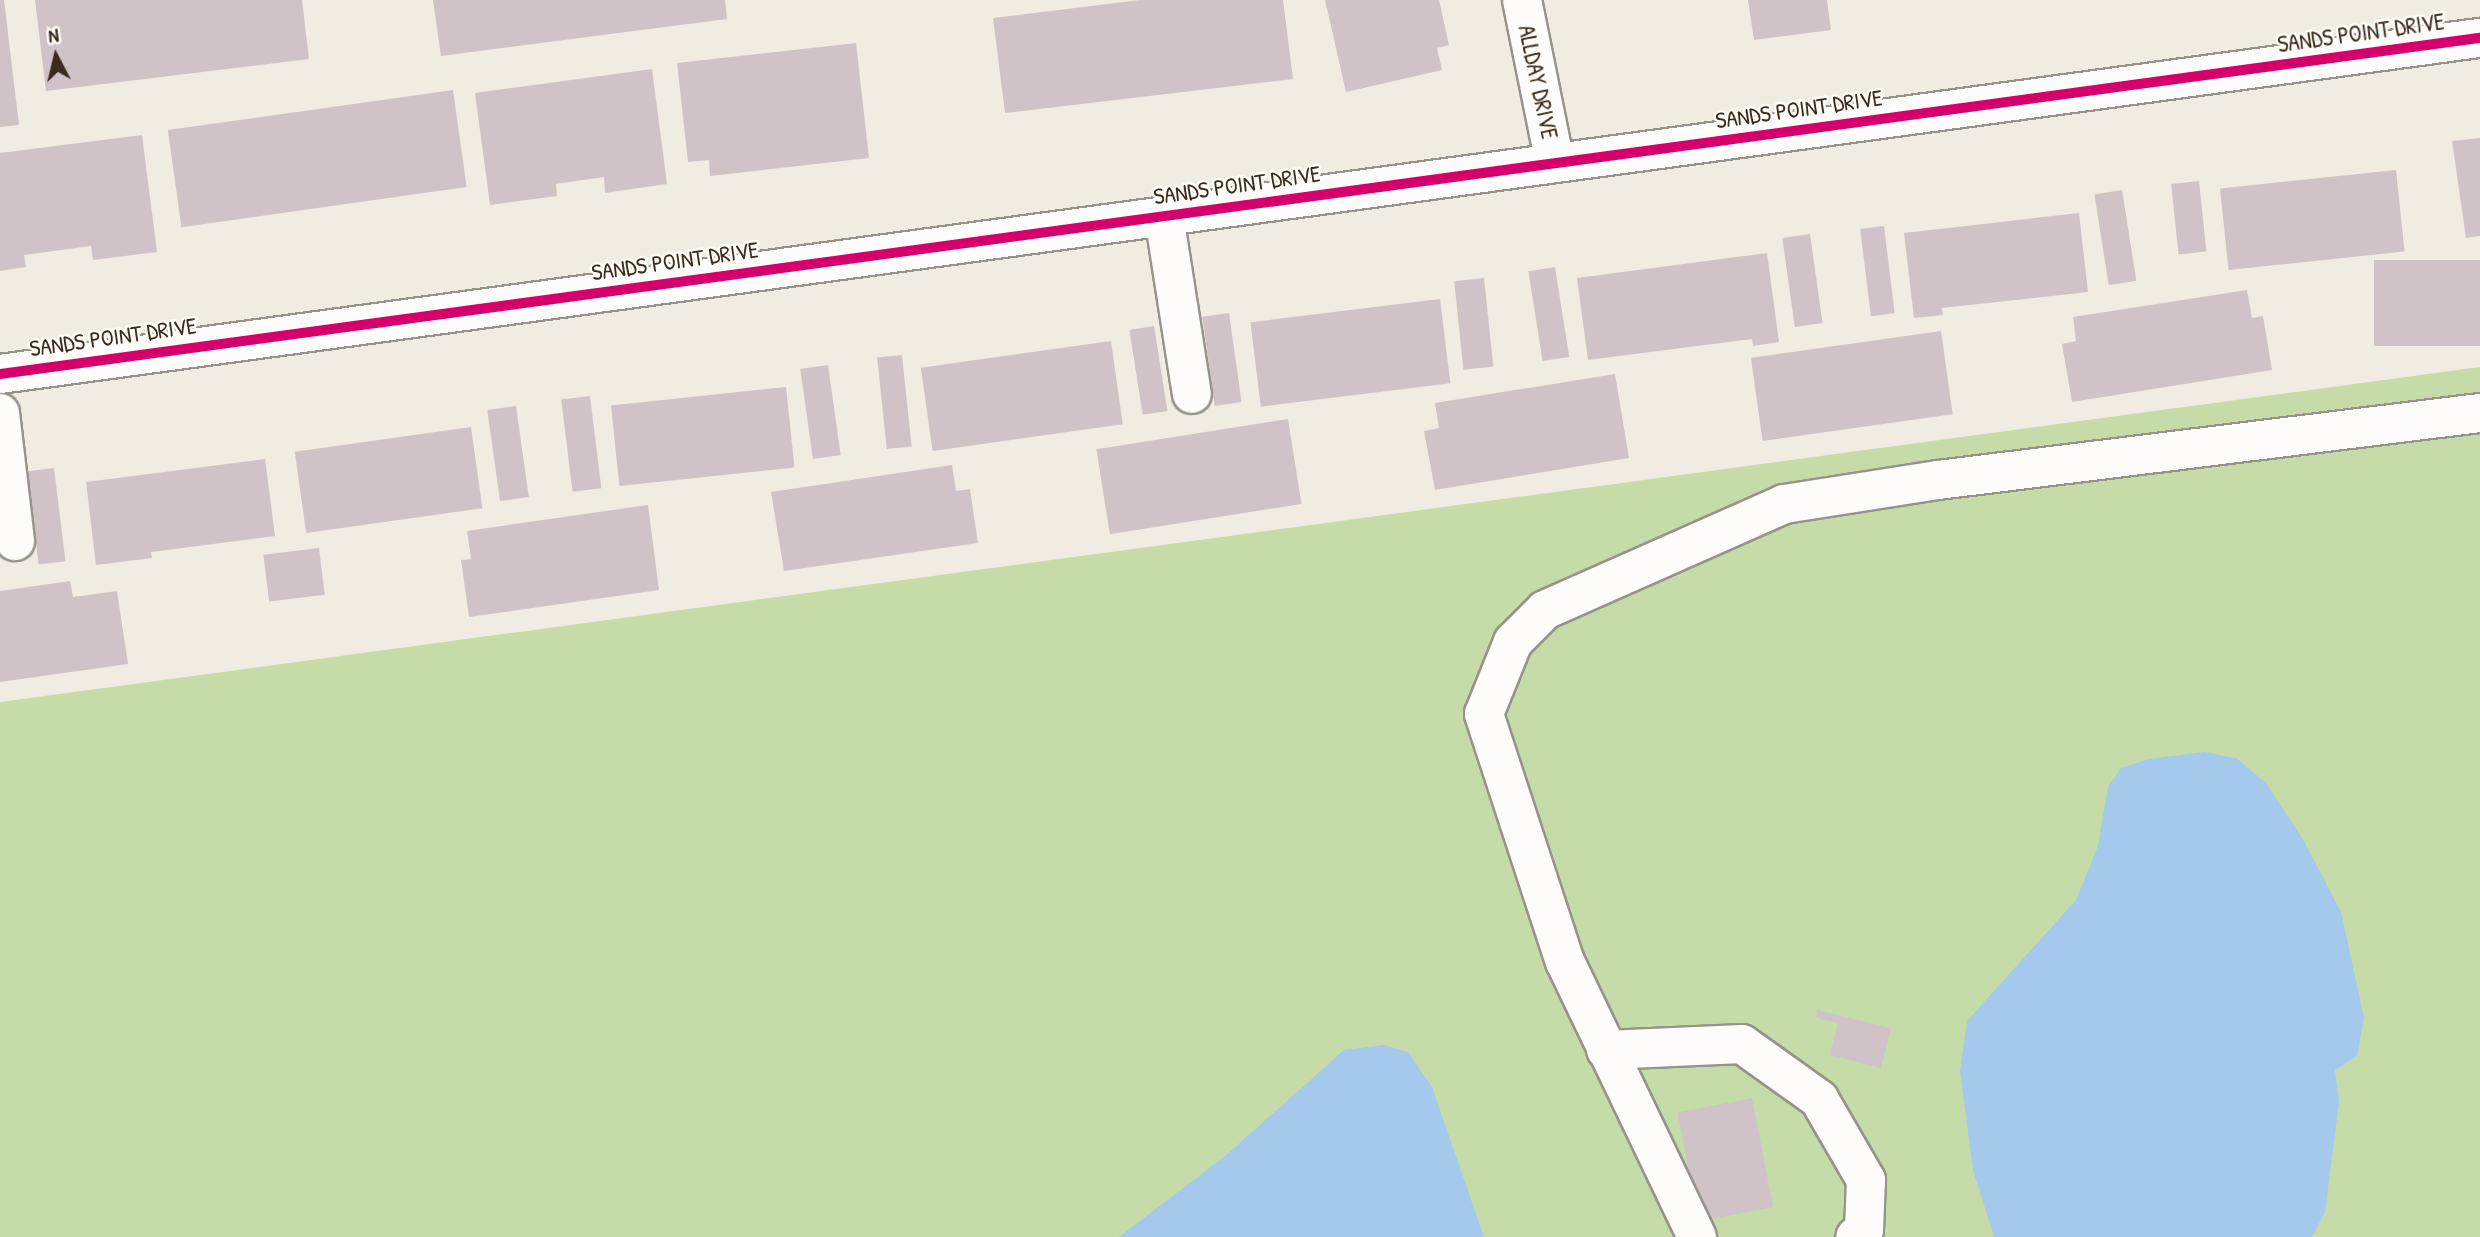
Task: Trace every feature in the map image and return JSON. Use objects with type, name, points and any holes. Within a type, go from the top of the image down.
[{"type":"street","name":"ALLDAY DRIVE","points":[[1522,0],[1555,163]]},
{"type":"street","name":"SANDS POINT DRIVE","points":[[0,374],[2480,38]]},
{"type":"street","points":[[1164,216],[1192,394]]},
{"type":"street","points":[[1697,1237],[1565,962],[1484,714],[1513,642],[1545,610],[1784,504],[1937,480],[2480,412]]},
{"type":"street","points":[[0,413],[15,541]]},
{"type":"street","points":[[1606,1050],[1742,1044],[1819,1099],[1866,1180],[1864,1230],[1855,1237]]},
{"type":"green space","points":[[2480,367],[2480,1237],[0,1237],[0,702]]},
{"type":"water","points":[[2204,752],[2236,758],[2266,783],[2304,841],[2341,912],[2364,1018],[2357,1056],[2335,1070],[2339,1102],[2325,1212],[2312,1237],[1994,1237],[1973,1170],[1960,1071],[1967,1021],[2076,900],[2098,846],[2108,787],[2121,768],[2148,759]]},
{"type":"water","points":[[1384,1045],[1408,1052],[1432,1087],[1484,1237],[1119,1237],[1225,1156],[1344,1050]]},
{"type":"building","points":[[0,0],[4,0],[19,125],[0,127]]},
{"type":"building","points":[[35,0],[302,0],[309,59],[46,91]]},
{"type":"building","points":[[433,0],[725,0],[727,19],[441,56]]},
{"type":"building","points":[[1140,0],[1283,0],[1293,79],[1005,113],[993,18]]},
{"type":"building","points":[[1325,0],[1439,0],[1449,45],[1437,48],[1442,70],[1346,92]]},
{"type":"building","points":[[1748,0],[1827,0],[1831,30],[1754,40]]},
{"type":"building","points":[[856,43],[869,158],[710,176],[709,160],[688,162],[677,63]]},
{"type":"building","points":[[652,69],[667,184],[605,193],[604,177],[556,184],[557,196],[490,205],[475,93]]},
{"type":"building","points":[[453,90],[467,187],[181,227],[168,130]]},
{"type":"building","points":[[142,135],[157,252],[93,260],[91,246],[24,255],[26,267],[0,271],[0,153]]},
{"type":"building","points":[[2480,138],[2480,236],[2466,238],[2452,141]]},
{"type":"building","points":[[2396,170],[2405,252],[2229,270],[2220,189]]},
{"type":"building","points":[[2199,181],[2206,252],[2179,255],[2171,184]]},
{"type":"building","points":[[2122,190],[2136,281],[2109,285],[2094,194]]},
{"type":"building","points":[[2079,213],[2088,292],[1942,308],[1943,315],[1914,318],[1904,233]]},
{"type":"building","points":[[1884,226],[1895,313],[1871,316],[1860,229]]},
{"type":"building","points":[[1810,234],[1823,323],[1795,327],[1782,238]]},
{"type":"building","points":[[1767,253],[1779,342],[1753,346],[1752,339],[1588,360],[1577,278]]},
{"type":"building","points":[[2374,260],[2480,260],[2480,346],[2374,346]]},
{"type":"building","points":[[1555,267],[1569,357],[1543,361],[1528,271]]},
{"type":"building","points":[[1484,278],[1493,367],[1463,370],[1454,281]]},
{"type":"building","points":[[2247,290],[2252,318],[2263,316],[2272,370],[2072,402],[2062,344],[2076,341],[2073,317]]},
{"type":"building","points":[[1440,299],[1450,383],[1261,407],[1250,322]]},
{"type":"building","points":[[1229,313],[1242,402],[1215,406],[1202,317]]},
{"type":"building","points":[[1154,326],[1167,411],[1143,415],[1129,330]]},
{"type":"building","points":[[1941,331],[1953,414],[1763,441],[1751,358]]},
{"type":"building","points":[[1111,341],[1123,424],[933,451],[921,368]]},
{"type":"building","points":[[902,355],[912,446],[887,449],[877,358]]},
{"type":"building","points":[[828,365],[841,455],[813,459],[800,369]]},
{"type":"building","points":[[1615,374],[1629,458],[1435,490],[1424,431],[1439,428],[1435,403]]},
{"type":"building","points":[[786,387],[794,468],[619,486],[611,405]]},
{"type":"building","points":[[590,396],[601,488],[573,492],[561,400]]},
{"type":"building","points":[[516,406],[529,497],[500,501],[487,410]]},
{"type":"building","points":[[1288,419],[1301,504],[1110,534],[1096,449]]},
{"type":"building","points":[[471,427],[482,508],[306,533],[295,452]]},
{"type":"building","points":[[265,459],[275,536],[151,552],[152,558],[96,565],[86,482]]},
{"type":"building","points":[[952,465],[956,491],[970,489],[978,543],[784,571],[771,492]]},
{"type":"building","points":[[54,468],[65,561],[39,565],[27,471]]},
{"type":"building","points":[[648,505],[659,590],[469,617],[461,560],[471,559],[467,531]]},
{"type":"building","points":[[319,548],[325,595],[269,601],[263,555]]},
{"type":"building","points":[[70,581],[73,597],[117,591],[128,664],[0,682],[0,591]]},
{"type":"building","points":[[1817,1010],[1891,1028],[1881,1068],[1830,1055],[1838,1023],[1816,1018]]},
{"type":"building","points":[[1752,1098],[1773,1207],[1699,1221],[1677,1113]]},
{"type":"cycle path","points":[[0,374],[2480,38]]}]
